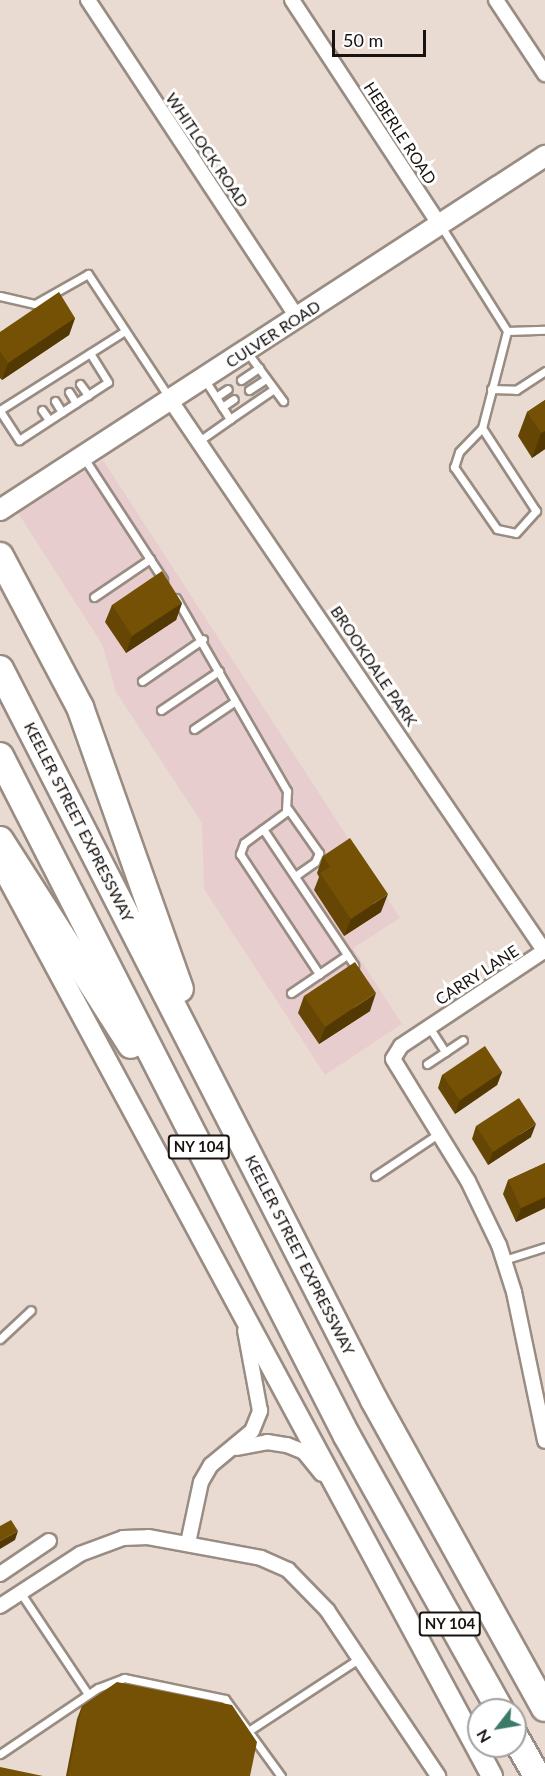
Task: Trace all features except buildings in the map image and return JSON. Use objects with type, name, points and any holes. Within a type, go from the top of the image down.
[{"type":"highway","points":[[0,556],[80,707],[238,1134]]},
{"type":"highway","name":"KEELER STREET EXPRESSWAY","points":[[0,669],[412,1472],[545,1708]]},
{"type":"highway","name":"NY 104","points":[[0,756],[369,1476],[493,1698]]},
{"type":"highway","points":[[0,840],[124,1033],[252,1251]]},
{"type":"highway","points":[[527,1758],[537,1776]]},
{"type":"main road","name":"CULVER ROAD","points":[[0,510],[204,380],[545,156]]},
{"type":"main road","points":[[0,863],[243,1322],[492,1776]]},
{"type":"street","name":"WHITLOCK ROAD","points":[[88,0],[298,318]]},
{"type":"street","name":"HEBERLE ROAD","points":[[292,0],[440,225]]},
{"type":"street","points":[[496,0],[545,74]]},
{"type":"street","name":"BROOKDALE PARK","points":[[171,401],[544,952]]},
{"type":"street","name":"CARRY LANE","points":[[438,1134],[393,1064],[398,1048],[544,952]]},
{"type":"street","points":[[438,1134],[477,1199],[504,1260],[539,1403],[545,1441]]},
{"type":"street","points":[[237,1448],[260,1411],[243,1322]]},
{"type":"street","points":[[188,1543],[201,1482],[211,1465],[237,1448],[267,1442],[287,1445],[304,1452],[331,1485]]},
{"type":"street","points":[[0,1606],[102,1544],[147,1537],[261,1558],[288,1570],[327,1610],[438,1776]]},
{"type":"street","points":[[0,1574],[49,1541]]},
{"type":"lane","points":[[440,225],[507,332],[482,428],[454,459],[454,467],[497,529],[516,533],[533,520],[534,504],[482,428]]},
{"type":"lane","points":[[0,296],[35,303],[88,274],[171,401]]},
{"type":"lane","points":[[507,332],[545,330]]},
{"type":"lane","points":[[90,353],[108,382],[19,440],[0,410],[45,386],[90,353],[125,331]]},
{"type":"lane","points":[[247,352],[283,401]]},
{"type":"lane","points":[[241,380],[259,368]]},
{"type":"lane","points":[[491,389],[516,390],[545,371]]},
{"type":"lane","points":[[249,390],[266,379]]},
{"type":"lane","points":[[204,380],[230,419]]},
{"type":"lane","points":[[80,384],[88,395]]},
{"type":"lane","points":[[216,397],[228,389]]},
{"type":"lane","points":[[199,441],[274,389]]},
{"type":"lane","points":[[69,392],[76,403]]},
{"type":"lane","points":[[222,407],[234,399]]},
{"type":"lane","points":[[55,401],[62,412]]},
{"type":"lane","points":[[42,410],[49,420]]},
{"type":"lane","points":[[83,457],[203,639],[234,702],[285,786],[288,809],[319,853],[315,862],[295,876]]},
{"type":"lane","points":[[94,597],[150,559]]},
{"type":"lane","points":[[142,681],[203,639]]},
{"type":"lane","points":[[161,710],[219,671]]},
{"type":"lane","points":[[194,729],[234,702]]},
{"type":"lane","points":[[288,809],[242,846],[241,858],[319,974]]},
{"type":"lane","points":[[263,829],[354,965]]},
{"type":"lane","points":[[291,993],[347,955]]},
{"type":"lane","points":[[429,1027],[446,1052]]},
{"type":"lane","points":[[427,1065],[463,1040]]},
{"type":"lane","points":[[375,1176],[438,1134]]},
{"type":"lane","points":[[504,1260],[545,1247]]},
{"type":"lane","points":[[0,1339],[31,1310]]},
{"type":"lane","points":[[20,1592],[88,1694]]},
{"type":"lane","points":[[250,1730],[360,1658]]},
{"type":"lane","points":[[0,1754],[88,1694],[117,1678],[202,1693],[231,1702],[280,1776]]},
{"type":"shaded area","points":[[103,460],[400,918],[353,948],[402,1024],[325,1075],[204,889],[202,823],[116,692],[102,644],[18,513]]}]
